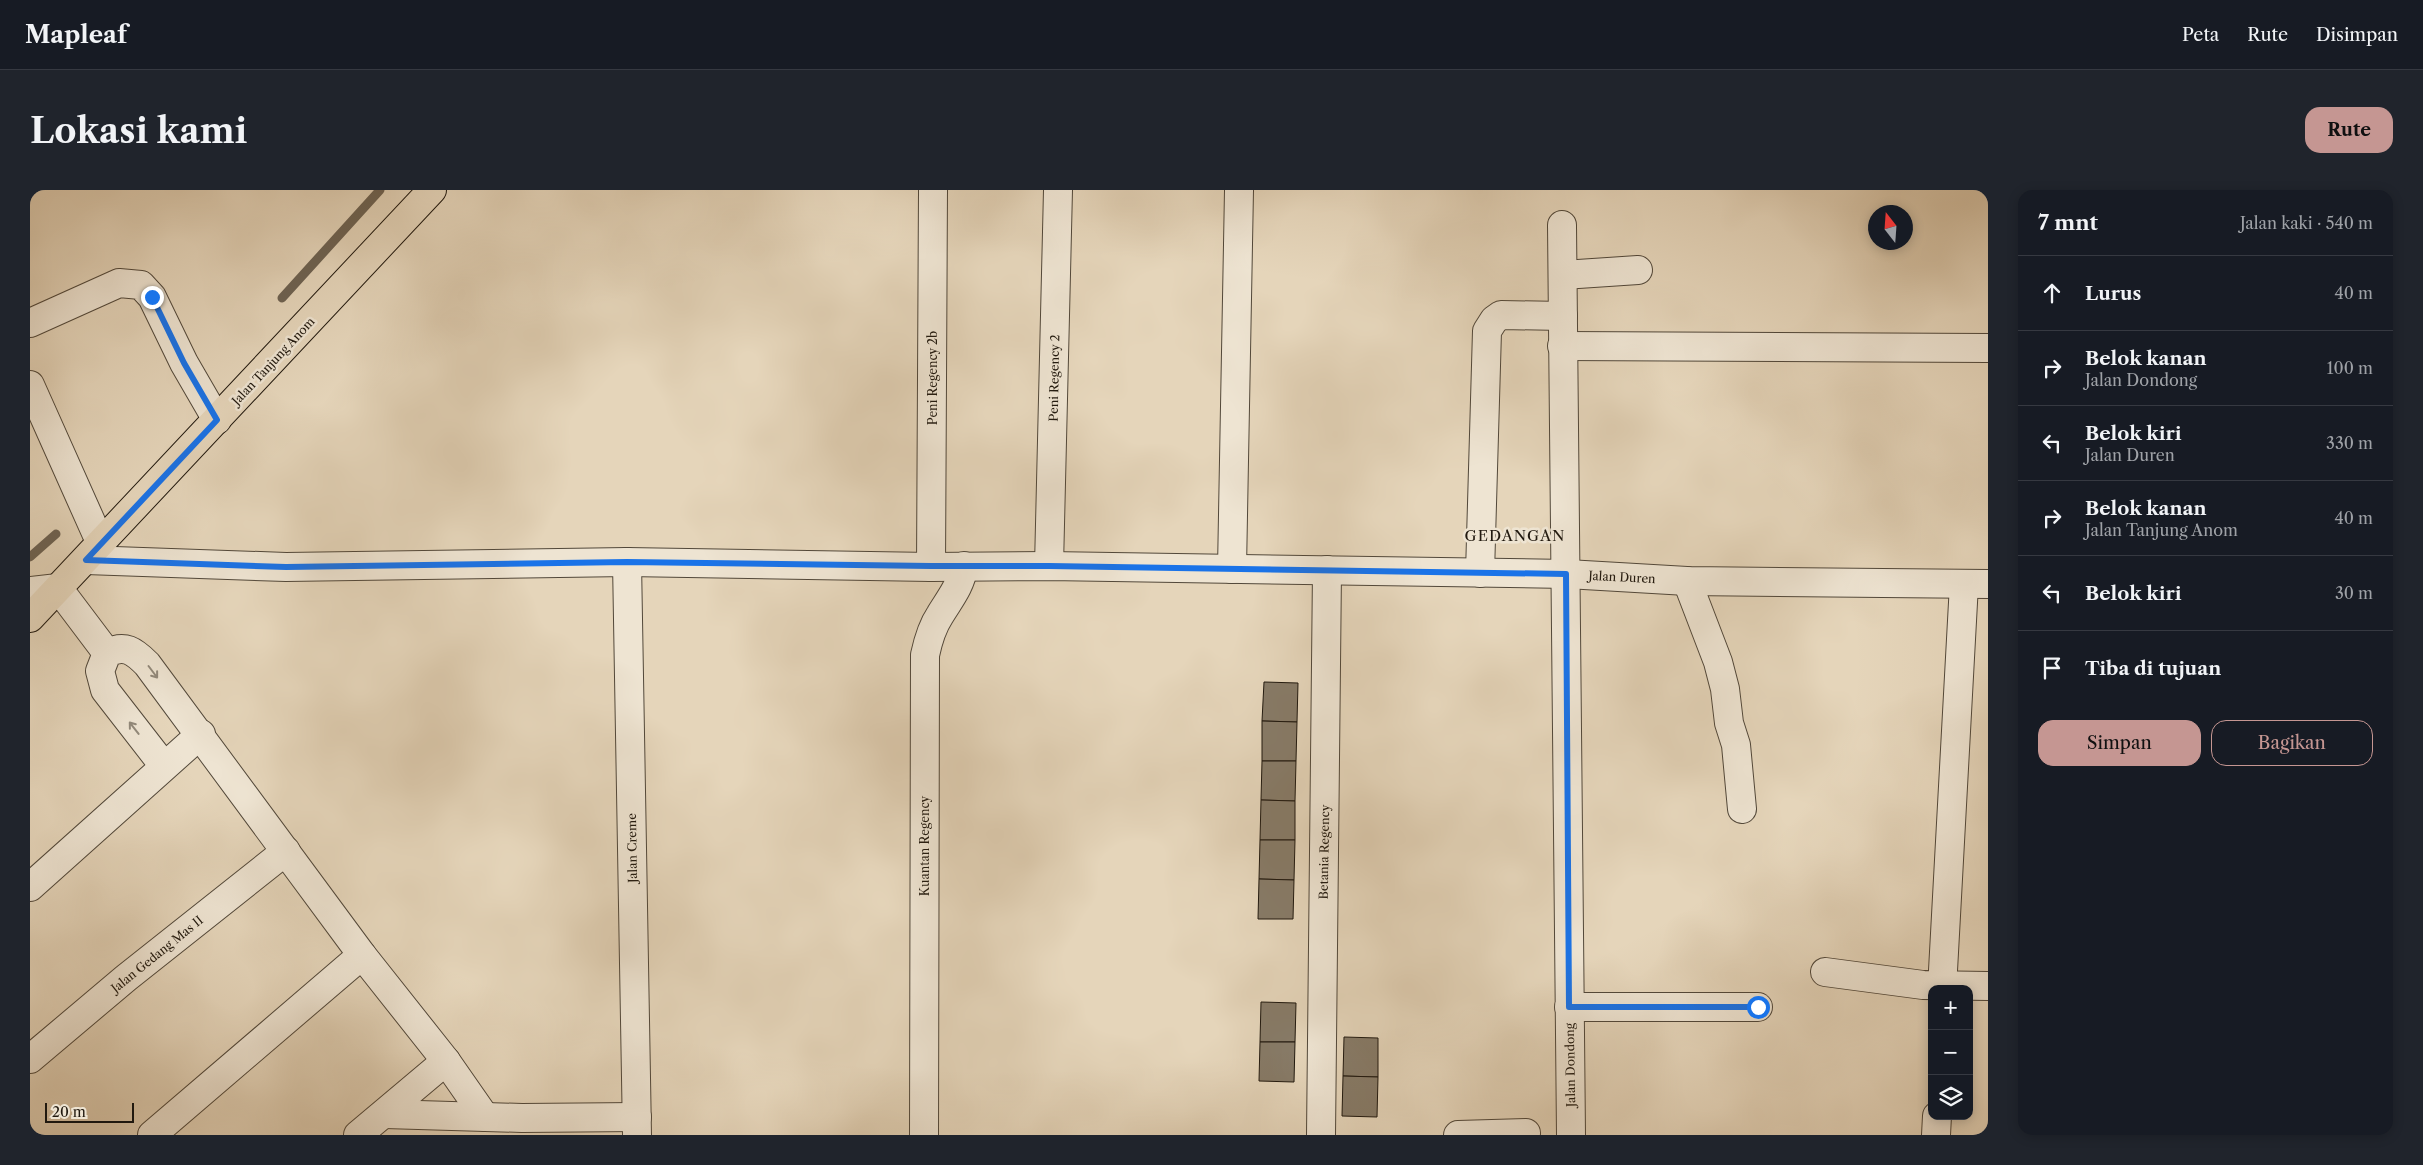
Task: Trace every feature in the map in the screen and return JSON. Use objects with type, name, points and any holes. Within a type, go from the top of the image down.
[{"type":"main road","name":"Jalan Tanjung Anom","points":[[30,618],[432,190]]},
{"type":"street","name":"Peni Regency 2b","points":[[931,566],[933,190]]},
{"type":"street","name":"Peni Regency 2","points":[[1049,566],[1058,190]]},
{"type":"street","points":[[1232,568],[1240,190]]},
{"type":"street","name":"Jalan Dondong","points":[[1562,225],[1571,1135]]},
{"type":"street","points":[[1562,275],[1638,270]]},
{"type":"street","points":[[30,323],[119,283],[141,285],[152,297],[184,363],[217,420]]},
{"type":"street","points":[[1480,573],[1486,331],[1494,320],[1502,315],[1563,316]]},
{"type":"street","points":[[1562,346],[1988,348]]},
{"type":"street","points":[[30,385],[94,552]]},
{"type":"street","name":"Jalan Duren","points":[[94,552],[286,567],[627,562],[1049,566],[1566,574],[1687,581],[1976,584]]},
{"type":"street","name":"Jalan Creme","points":[[627,562],[637,1126]]},
{"type":"street","name":"Kuantan Regency","points":[[924,1135],[924,655],[939,616],[960,584],[964,566]]},
{"type":"street","name":"Betania Regency","points":[[1321,1135],[1326,570]]},
{"type":"street","points":[[1687,581],[1718,662],[1725,689],[1729,723],[1736,745],[1742,809]]},
{"type":"street","points":[[1942,985],[1976,584]]},
{"type":"street","points":[[30,591],[58,588],[107,653]]},
{"type":"street","points":[[164,766],[105,690],[100,671],[107,653],[121,648],[135,652],[147,664],[201,734],[362,955],[446,1061],[485,1117]]},
{"type":"street","points":[[30,887],[201,734]]},
{"type":"street","name":"Jalan Gedang Mas II","points":[[30,1060],[126,978],[286,851]]},
{"type":"street","points":[[152,1135],[362,955]]},
{"type":"street","points":[[1825,972],[1928,986]]},
{"type":"street","points":[[1973,986],[1988,986]]},
{"type":"street","points":[[1569,1007],[1758,1007]]},
{"type":"street","points":[[358,1135],[446,1061]]},
{"type":"street","points":[[385,1114],[485,1117],[637,1126]]},
{"type":"street","points":[[1936,1135],[1937,1120]]},
{"type":"street","points":[[1458,1135],[1526,1133]]},
{"type":"building","points":[[1264,682],[1298,683],[1297,722],[1262,721]]},
{"type":"building","points":[[1262,721],[1297,722],[1296,761],[1262,761]]},
{"type":"building","points":[[1262,761],[1296,761],[1295,801],[1261,800]]},
{"type":"building","points":[[1261,800],[1295,801],[1295,840],[1260,840]]},
{"type":"building","points":[[1260,840],[1295,840],[1294,880],[1259,879]]},
{"type":"building","points":[[1259,879],[1294,880],[1293,919],[1258,919]]},
{"type":"building","points":[[1261,1002],[1296,1003],[1295,1042],[1260,1042]]},
{"type":"building","points":[[1344,1037],[1378,1038],[1378,1077],[1343,1076]]},
{"type":"building","points":[[1260,1042],[1295,1042],[1294,1082],[1259,1081]]},
{"type":"building","points":[[1343,1076],[1378,1077],[1377,1117],[1342,1116]]},
{"type":"waterway","points":[[282,298],[380,190]]},
{"type":"waterway","points":[[30,557],[56,534]]},
{"type":"district","name":"GEDANGAN","points":[[1515,535]]},
{"type":"route","points":[[152,297],[184,363],[217,420],[86,560],[286,567],[627,562],[1566,574],[1569,1007],[1758,1007]]}]
